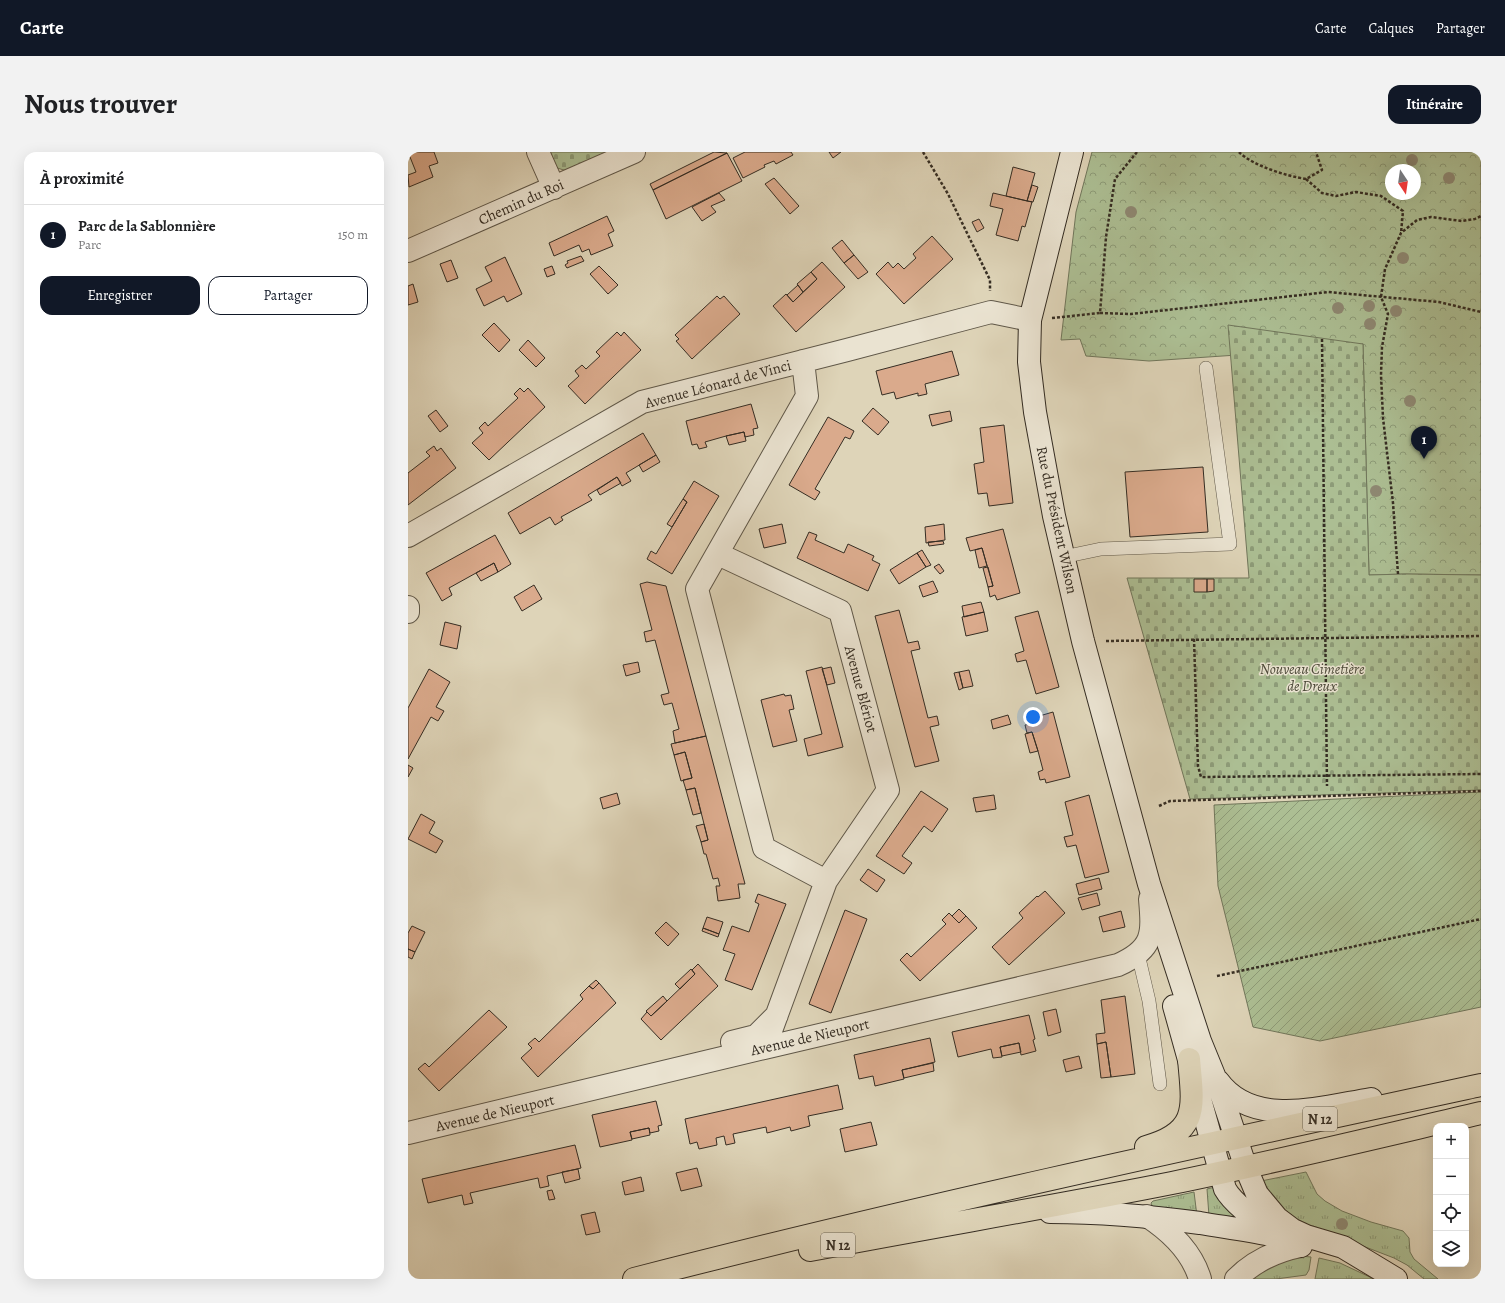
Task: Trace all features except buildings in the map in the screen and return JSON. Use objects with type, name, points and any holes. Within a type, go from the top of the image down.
[{"type":"main road","points":[[937,1205],[1149,1146],[1167,1139],[1183,1127],[1191,1111],[1192,1096],[1189,1059]]},
{"type":"main road","name":"N 12","points":[[634,1279],[937,1205],[1212,1142],[1481,1084]]},
{"type":"main road","name":"N 12","points":[[658,1273],[772,1257],[1246,1168],[1481,1113]]},
{"type":"street","points":[[538,152],[554,188]]},
{"type":"street","name":"Chemin du Roi","points":[[408,251],[634,152]]},
{"type":"street","name":"Rue du Président Wilson","points":[[1072,152],[1030,320],[1029,362],[1035,412],[1063,557],[1083,641],[1150,884]]},
{"type":"street","name":"Avenue Léonard de Vinci","points":[[408,536],[642,402],[991,312],[1030,320]]},
{"type":"street","points":[[803,361],[807,396],[697,589],[764,848],[826,882]]},
{"type":"street","name":"Avenue Blériot","points":[[718,554],[840,611],[888,790],[826,882],[764,1048]]},
{"type":"street","points":[[408,607],[408,612]]},
{"type":"street","points":[[1150,884],[1161,956],[1225,1189],[1232,1199],[1260,1225],[1276,1236],[1300,1246],[1343,1253],[1365,1260]]},
{"type":"street","points":[[1150,884],[1200,1041],[1214,1074],[1246,1168],[1254,1188],[1261,1200],[1288,1227],[1306,1236],[1343,1247],[1396,1279]]},
{"type":"street","name":"Avenue de Nieuport","points":[[408,1133],[1118,965],[1138,954],[1147,943],[1152,930],[1150,884]]},
{"type":"street","name":"Avenue de Nieuport","points":[[408,1120],[756,1036],[777,1014]]},
{"type":"street","points":[[1214,1074],[1224,1088],[1243,1102],[1272,1111],[1307,1109],[1481,1084]]},
{"type":"street","name":"N 12","points":[[1017,1212],[1088,1212],[1146,1216],[1247,1230],[1276,1236]]},
{"type":"street","points":[[1146,1216],[1165,1228],[1178,1241],[1194,1264],[1200,1279]]},
{"type":"street","points":[[1236,1279],[1264,1258],[1283,1250],[1300,1246]]},
{"type":"lane","points":[[1063,557],[1101,549],[1230,544],[1206,368]]},
{"type":"lane","points":[[1138,954],[1149,1001],[1160,1084]]},
{"type":"path","points":[[923,152],[948,194],[990,280],[991,312]]},
{"type":"path","points":[[1100,313],[1106,237],[1115,179],[1137,152]]},
{"type":"path","points":[[1239,152],[1245,158],[1286,175],[1306,179],[1322,192],[1336,196],[1356,192],[1381,196],[1403,211],[1401,233],[1385,269],[1381,297],[1388,314],[1382,347],[1381,375],[1383,418],[1394,503],[1398,574]]},
{"type":"path","points":[[1306,179],[1322,170],[1316,152]]},
{"type":"path","points":[[1401,233],[1417,220],[1431,217],[1462,221],[1475,219],[1481,216]]},
{"type":"path","points":[[1030,320],[1100,313],[1131,314],[1328,292],[1439,302],[1481,312]]},
{"type":"path","points":[[1322,339],[1327,786]]},
{"type":"path","points":[[1083,641],[1481,636]]},
{"type":"path","points":[[1194,639],[1198,766],[1200,777],[1481,774]]},
{"type":"path","points":[[1159,806],[1170,801],[1481,791]]},
{"type":"path","points":[[1217,976],[1481,919]]},
{"type":"green space","points":[[547,152],[611,152],[567,171],[554,167]]},
{"type":"green space","points":[[1092,152],[1481,152],[1481,575],[1369,575],[1363,344],[1149,361],[1086,356],[1080,339],[1061,340],[1076,212]]},
{"type":"green space","name":"Nouveau Cimetière de Dreux","points":[[1228,325],[1363,344],[1369,575],[1481,575],[1481,790],[1190,799],[1127,578],[1249,578]]},
{"type":"green space","points":[[1481,792],[1481,1007],[1320,1041],[1253,1027],[1218,886],[1214,805]]},
{"type":"green space","points":[[1306,1172],[1317,1194],[1325,1201],[1342,1211],[1371,1222],[1403,1231],[1409,1238],[1410,1252],[1414,1259],[1438,1279],[1424,1279],[1407,1265],[1394,1258],[1285,1216],[1261,1181]]},
{"type":"green space","points":[[1219,1186],[1242,1219],[1209,1216],[1207,1189]]},
{"type":"green space","points":[[1194,1192],[1197,1216],[1153,1208],[1151,1203],[1153,1201]]},
{"type":"green space","points":[[1301,1256],[1311,1257],[1309,1270],[1306,1275],[1276,1279],[1251,1279],[1267,1264]]},
{"type":"green space","points":[[1319,1258],[1340,1263],[1374,1279],[1315,1279]]},
{"type":"place","name":"Parc de la Sablonnière","points":[[1424,459]]}]
